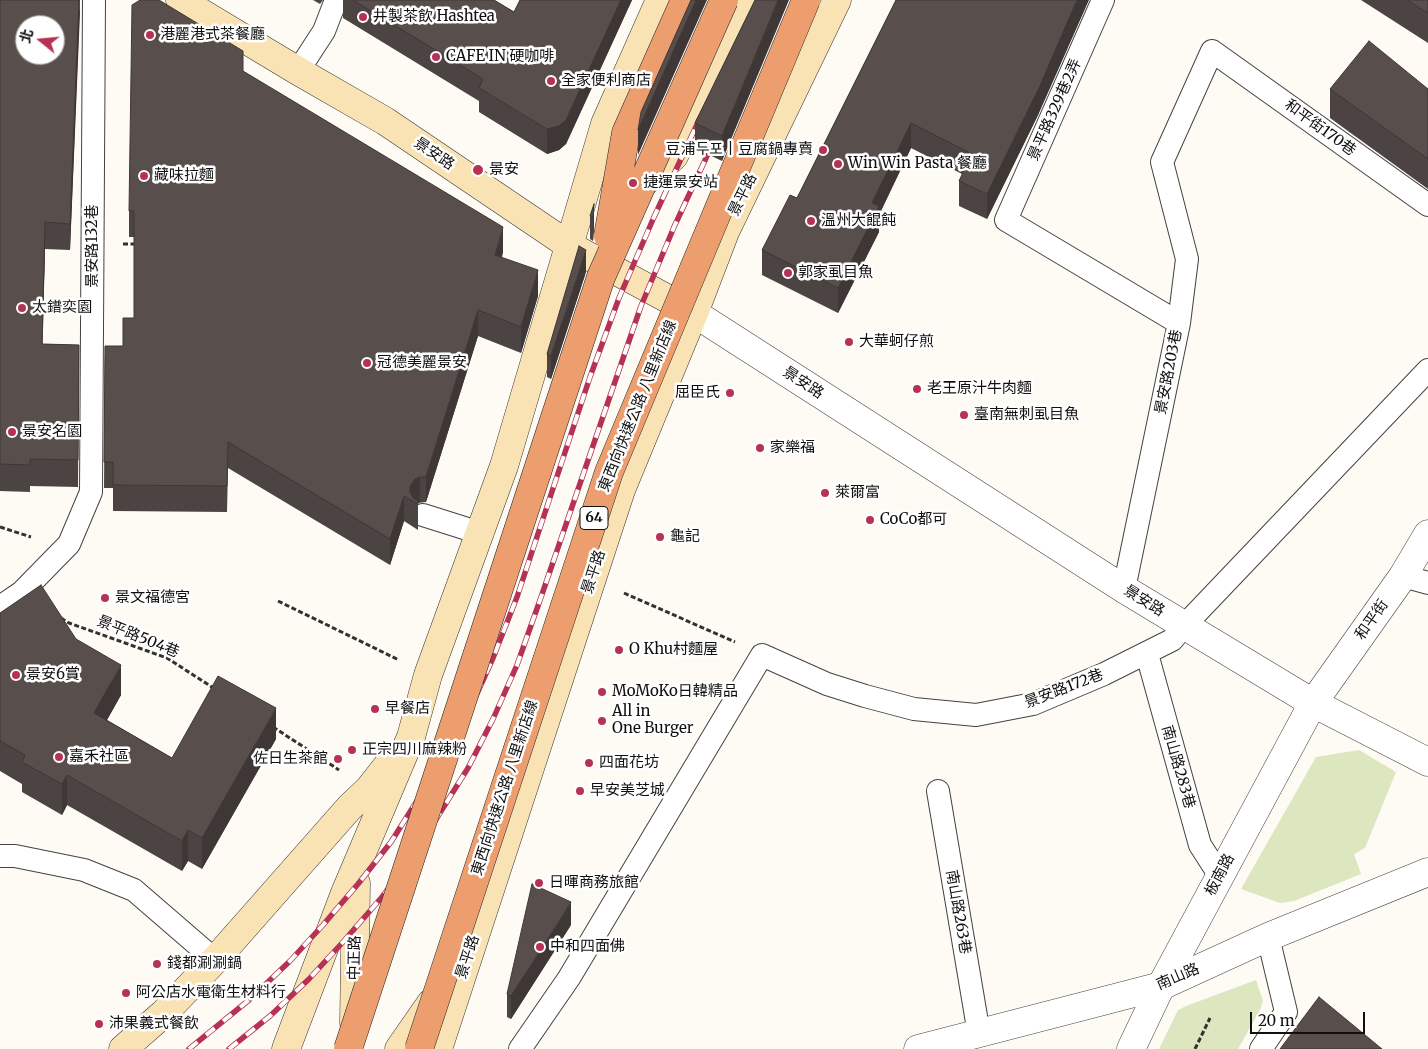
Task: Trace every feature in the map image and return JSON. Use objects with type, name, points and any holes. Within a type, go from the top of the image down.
[{"type":"highway","points":[[601,277],[626,133],[686,0]]},
{"type":"highway","points":[[348,1049],[601,277],[724,0]]},
{"type":"highway","name":"東西向快速公路 八里新店線","points":[[419,1049],[609,472],[806,0]]},
{"type":"main road","name":"景安路","points":[[180,0],[298,71],[385,120],[570,246],[694,313]]},
{"type":"main road","points":[[286,1049],[356,867],[411,736],[428,675],[504,466],[605,124],[660,0]]},
{"type":"main road","points":[[570,246],[674,156],[750,0]]},
{"type":"main road","name":"景平路","points":[[438,1049],[620,490],[694,313],[725,232],[837,0]]},
{"type":"main road","points":[[123,1049],[163,1014],[215,960],[348,808],[369,789],[411,736]]},
{"type":"main road","name":"中正路","points":[[354,1049],[356,867]]},
{"type":"main road","points":[[399,1049],[471,947]]},
{"type":"street","name":"景安路","points":[[694,313],[1184,626],[1313,703],[1428,762]]},
{"type":"street","name":"和平街","points":[[1313,703],[1416,579],[1428,534]]},
{"type":"street","name":"板南路","points":[[1130,1049],[1161,986],[1313,703]]},
{"type":"street","name":"南山路","points":[[918,1049],[1161,986],[1268,937],[1428,872]]},
{"type":"lane","name":"景安路132巷","points":[[0,607],[22,592],[69,544],[91,492],[94,0]]},
{"type":"lane","points":[[298,71],[324,30],[336,0]]},
{"type":"lane","name":"景平路329巷2弄","points":[[1006,220],[1103,0]]},
{"type":"lane","name":"和平街170巷","points":[[1179,323],[1187,259],[1162,162],[1212,51],[1428,205]]},
{"type":"lane","name":"景安路203巷","points":[[1006,220],[1179,323],[1124,588]]},
{"type":"lane","name":"景安路172巷","points":[[762,654],[827,684],[873,698],[914,709],[976,715],[1033,704],[1104,674],[1172,640],[1428,370]]},
{"type":"lane","points":[[423,515],[480,533]]},
{"type":"lane","points":[[520,1049],[570,978],[762,654]]},
{"type":"lane","name":"南山路283巷","points":[[1147,654],[1200,845],[1220,876]]},
{"type":"lane","name":"南山路263巷","points":[[938,791],[979,1034]]},
{"type":"lane","points":[[0,856],[15,856],[84,870],[134,890],[215,960]]},
{"type":"lane","points":[[1261,1049],[1286,1012],[1268,937]]},
{"type":"path","points":[[93,243],[140,244]]},
{"type":"path","points":[[592,578],[762,654]]},
{"type":"path","name":"景平路504巷","points":[[22,592],[69,623],[168,658],[216,690]]},
{"type":"path","points":[[278,601],[428,675]]},
{"type":"path","points":[[265,722],[369,789]]},
{"type":"path","points":[[1195,1049],[1210,1018]]},
{"type":"green space","points":[[1359,750],[1396,772],[1365,848],[1354,854],[1361,874],[1294,901],[1280,903],[1241,889],[1316,757]]},
{"type":"green space","points":[[1256,980],[1263,1001],[1238,1049],[1159,1049],[1178,1010]]},
{"type":"building","points":[[0,0],[79,0],[70,224],[45,222],[42,344],[79,345],[78,460],[30,459],[30,465],[0,464]]},
{"type":"building","points":[[140,0],[159,0],[243,51],[243,71],[503,227],[495,255],[538,270],[521,327],[478,310],[426,477],[415,479],[410,486],[410,492],[413,498],[418,501],[418,504],[404,496],[390,539],[228,442],[227,486],[113,485],[113,462],[104,462],[105,346],[123,346],[123,318],[134,318],[134,211],[129,211],[132,5]]},
{"type":"building","points":[[353,0],[494,0],[514,12],[520,0],[621,0],[566,120],[559,126],[547,129],[479,88],[483,79]]},
{"type":"building","points":[[691,0],[696,0],[638,130],[641,112]]},
{"type":"building","points":[[755,0],[778,0],[722,136],[695,123]]},
{"type":"building","points":[[896,0],[1077,0],[1039,88],[987,194],[959,181],[972,154],[911,123],[872,203],[879,206],[838,288],[762,250],[790,195],[797,198]]},
{"type":"building","points":[[1407,0],[1428,0],[1428,13]]},
{"type":"building","points":[[1369,41],[1428,89],[1428,159],[1330,89]]},
{"type":"building","points":[[594,204],[593,218],[590,216]]},
{"type":"building","points":[[579,246],[586,250],[551,356],[547,354]]},
{"type":"building","points":[[41,585],[76,639],[121,665],[94,713],[172,758],[218,676],[276,708],[202,838],[188,830],[182,841],[67,775],[62,784],[22,762],[25,755],[0,741],[0,613]]},
{"type":"building","points":[[532,884],[571,902],[511,996],[507,994]]},
{"type":"building","points":[[1319,997],[1382,1049],[1280,1049]]},
{"type":"railway","points":[[189,1049],[249,1000],[290,961],[323,925],[391,842],[444,758],[470,709],[493,658],[517,597],[590,377],[619,298],[700,118]]},
{"type":"railway","points":[[229,1049],[270,1016],[309,979],[382,897],[413,856],[468,768],[493,719],[517,665],[641,306],[674,227],[713,143]]},
{"type":"place","name":"井製茶飲 Hashtea","points":[[363,17]]},
{"type":"place","name":"港麗港式茶餐廳","points":[[150,35]]},
{"type":"place","name":"CAFE IN 硬咖啡","points":[[436,57]]},
{"type":"place","name":"全家便利商店","points":[[551,81]]},
{"type":"place","name":"豆浦두포丨豆腐鍋專賣","points":[[823,150]]},
{"type":"place","name":"Win Win Pasta 餐廳","points":[[838,164]]},
{"type":"place","name":"景安","points":[[478,170]]},
{"type":"place","name":"藏味拉麵","points":[[144,176]]},
{"type":"place","name":"捷運景安站","points":[[633,183]]},
{"type":"place","name":"溫州大餛飩","points":[[811,221]]},
{"type":"place","name":"郭家虱目魚","points":[[788,273]]},
{"type":"place","name":"太鐠奕園","points":[[22,308]]},
{"type":"place","name":"大華蚵仔煎","points":[[849,342]]},
{"type":"place","name":"冠德美麗景安","points":[[367,363]]},
{"type":"place","name":"老王原汁牛肉麵","points":[[917,389]]},
{"type":"place","name":"屈臣氏","points":[[730,393]]},
{"type":"place","name":"臺南無刺虱目魚","points":[[964,415]]},
{"type":"place","name":"景安名園","points":[[12,432]]},
{"type":"place","name":"家樂福","points":[[760,448]]},
{"type":"place","name":"萊爾富","points":[[825,493]]},
{"type":"place","name":"CoCo都可","points":[[870,520]]},
{"type":"place","name":"龜記","points":[[660,537]]},
{"type":"place","name":"景文福德宮","points":[[105,598]]},
{"type":"place","name":"O Khu村麵屋","points":[[619,650]]},
{"type":"place","name":"景安6賞","points":[[16,675]]},
{"type":"place","name":"MoMoKo日韓精品","points":[[602,692]]},
{"type":"place","name":"早餐店","points":[[375,709]]},
{"type":"place","name":"All in One Burger","points":[[602,721]]},
{"type":"place","name":"正宗四川麻辣粉","points":[[352,750]]},
{"type":"place","name":"嘉禾社區","points":[[59,757]]},
{"type":"place","name":"佐日生茶館","points":[[338,759]]},
{"type":"place","name":"四面花坊","points":[[589,763]]},
{"type":"place","name":"早安美芝城","points":[[580,791]]},
{"type":"place","name":"日暉商務旅館","points":[[539,883]]},
{"type":"place","name":"中和四面佛","points":[[540,947]]},
{"type":"place","name":"錢都涮涮鍋","points":[[157,964]]},
{"type":"place","name":"阿公店水電衛生材料行","points":[[126,993]]},
{"type":"place","name":"沛果義式餐飲","points":[[99,1024]]}]
